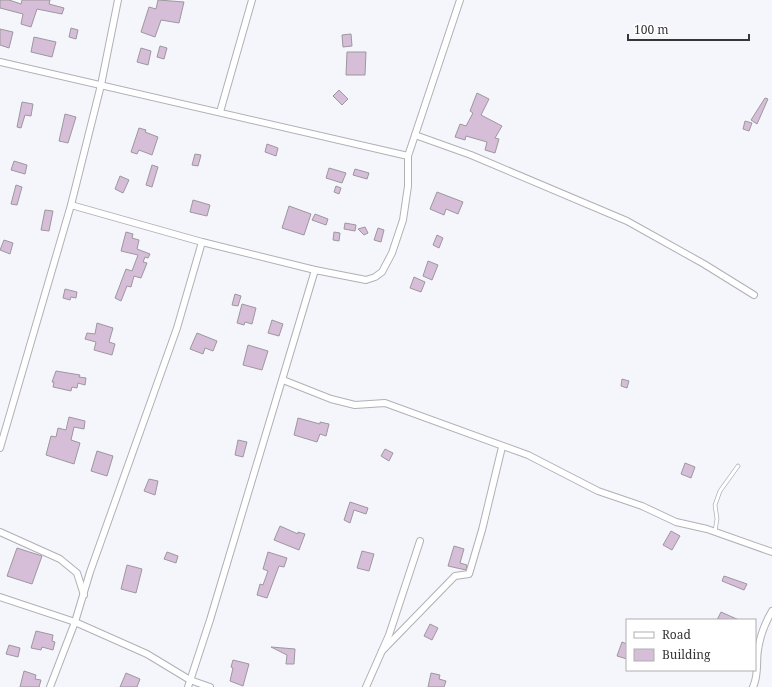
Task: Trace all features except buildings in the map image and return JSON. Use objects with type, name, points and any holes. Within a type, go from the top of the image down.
[{"type":"street","points":[[0,448],[71,205],[101,85],[118,0]]},
{"type":"street","points":[[220,112],[252,0]]},
{"type":"street","points":[[71,205],[202,242],[315,270],[366,280],[375,277],[382,272],[392,253],[403,220],[408,186],[408,156],[460,0]]},
{"type":"street","points":[[0,62],[408,156]]},
{"type":"street","points":[[415,135],[471,155],[627,221],[754,295]]},
{"type":"street","points":[[50,687],[75,622],[178,328],[202,242]]},
{"type":"street","points":[[188,687],[210,620],[315,270]]},
{"type":"street","points":[[283,380],[331,399],[355,405],[385,404],[528,455],[598,491],[642,506],[676,522],[715,531],[772,552]]},
{"type":"street","points":[[382,651],[455,576],[469,574],[482,530],[502,447]]},
{"type":"street","points":[[0,532],[60,559],[77,573],[84,595]]},
{"type":"street","points":[[366,687],[389,634],[420,541]]},
{"type":"street","points":[[0,597],[75,622],[147,654],[190,680],[210,687]]},
{"type":"street","points":[[754,687],[756,680],[758,649],[766,623],[772,611]]},
{"type":"lane","points":[[715,531],[717,519],[715,506],[720,491],[738,466]]}]
